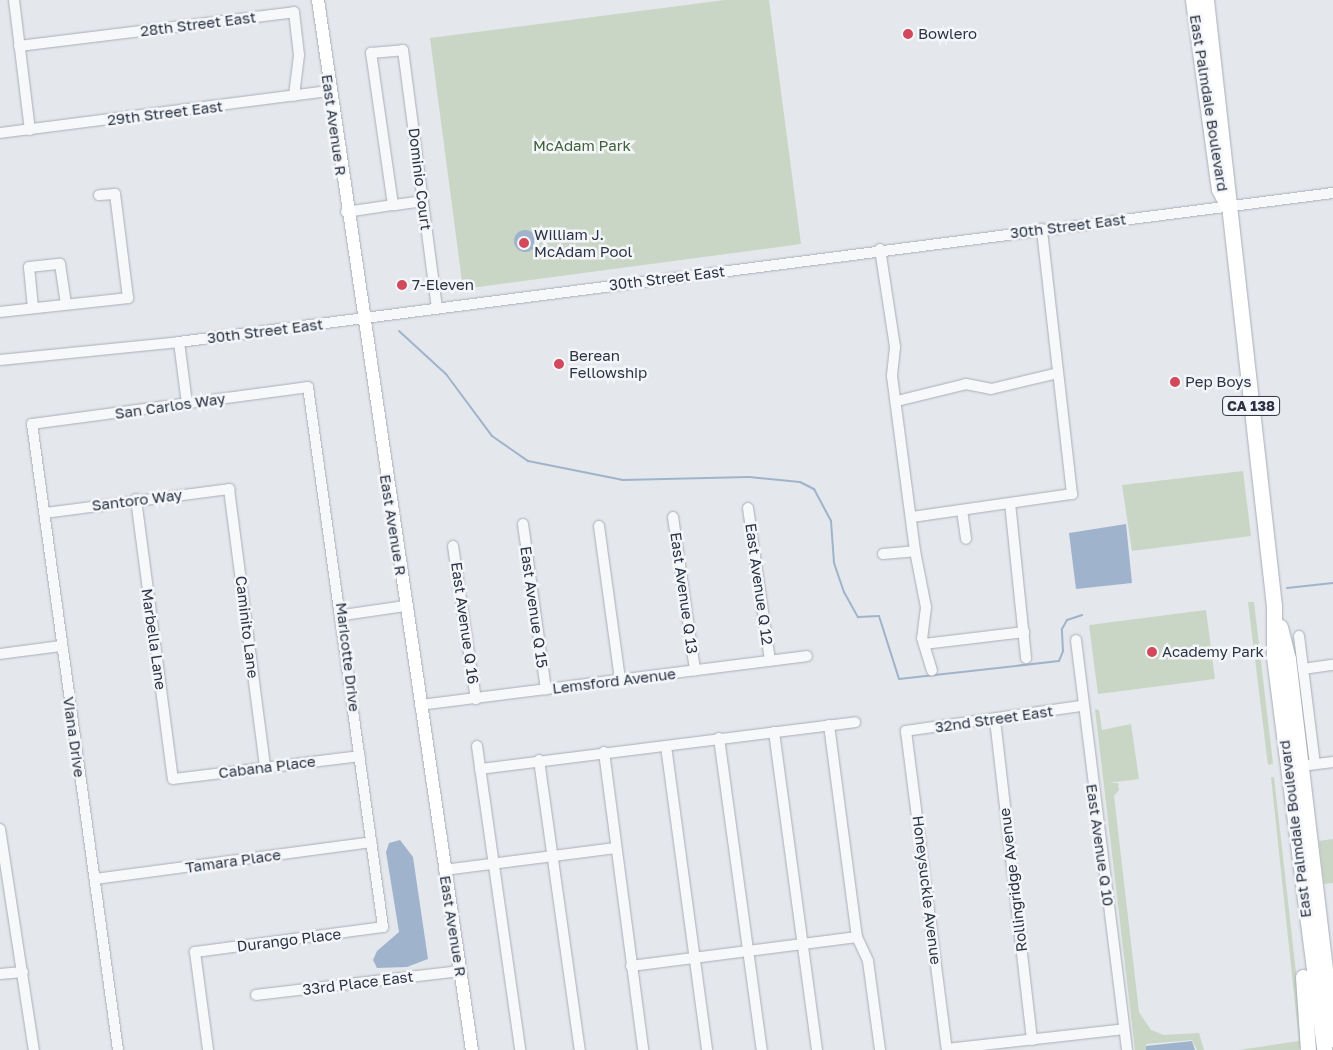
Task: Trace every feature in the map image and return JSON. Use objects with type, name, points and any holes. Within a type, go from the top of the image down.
[{"type":"highway","name":"East Palmdale Boulevard","points":[[1193,0],[1219,189],[1227,205]]},
{"type":"highway","name":"East Palmdale Boulevard","points":[[1206,0],[1230,185],[1227,205],[1274,606],[1275,662],[1324,1050]]},
{"type":"highway","name":"East Palmdale Boulevard","points":[[1274,606],[1288,659],[1308,765],[1333,1039]]},
{"type":"highway","points":[[1275,662],[1270,694],[1279,769]]},
{"type":"highway","points":[[1302,886],[1297,904],[1308,1050]]},
{"type":"highway","points":[[1332,1050],[1333,1045]]},
{"type":"main road","name":"East Avenue R","points":[[318,0],[346,212],[472,1050]]},
{"type":"street","points":[[14,0],[30,130]]},
{"type":"street","name":"28th Street East","points":[[19,46],[294,12],[299,55],[294,96]]},
{"type":"street","name":"Dominio Court","points":[[393,205],[371,54],[403,50],[437,308]]},
{"type":"street","name":"29th Street East","points":[[0,133],[329,91]]},
{"type":"street","name":"30th Street East","points":[[0,360],[179,342],[880,249],[1333,193]]},
{"type":"street","points":[[0,312],[128,298],[115,194],[99,195]]},
{"type":"street","points":[[346,212],[423,201]]},
{"type":"street","points":[[912,517],[1072,494],[1042,230]]},
{"type":"street","points":[[880,249],[895,347],[892,376],[912,517],[914,551],[926,607],[924,644],[932,670]]},
{"type":"street","points":[[33,308],[29,268],[60,264],[66,304]]},
{"type":"street","points":[[179,342],[187,404]]},
{"type":"street","points":[[897,401],[966,384],[991,389],[1058,373]]},
{"type":"street","name":"San Carlos Way","points":[[32,424],[308,386]]},
{"type":"street","name":"Maricotte Drive","points":[[308,386],[343,615],[360,756],[384,927]]},
{"type":"street","name":"Viana Drive","points":[[32,424],[118,1050]]},
{"type":"street","name":"Santoro Way","points":[[45,513],[136,499],[229,489]]},
{"type":"street","name":"Caminito Lane","points":[[229,489],[265,766]]},
{"type":"street","name":"Marbella Lane","points":[[136,499],[173,779]]},
{"type":"street","points":[[1010,503],[1026,658]]},
{"type":"street","name":"East Avenue Q 12","points":[[748,508],[770,660]]},
{"type":"street","points":[[962,510],[966,539]]},
{"type":"street","name":"East Avenue Q 13","points":[[673,517],[695,670]]},
{"type":"street","name":"East Avenue Q 15","points":[[523,524],[546,689]]},
{"type":"street","points":[[599,526],[620,680]]},
{"type":"street","name":"East Avenue Q 16","points":[[453,546],[476,699]]},
{"type":"street","points":[[883,554],[914,551]]},
{"type":"street","points":[[343,615],[405,606]]},
{"type":"street","points":[[924,644],[976,634],[1024,632]]},
{"type":"street","points":[[1299,636],[1303,669],[1308,765],[1333,762]]},
{"type":"street","name":"East Avenue Q 10","points":[[1076,640],[1081,706],[1127,1050]]},
{"type":"street","points":[[0,654],[61,646]]},
{"type":"street","name":"Lemsford Avenue","points":[[420,705],[808,656]]},
{"type":"street","points":[[1303,669],[1333,665]]},
{"type":"street","name":"32nd Street East","points":[[906,731],[995,720],[1081,706]]},
{"type":"street","name":"Rollingridge Avenue","points":[[995,720],[1032,1040]]},
{"type":"street","points":[[480,769],[539,760],[855,722]]},
{"type":"street","points":[[829,725],[857,937],[868,961],[880,1050]]},
{"type":"street","name":"Honeysuckle Avenue","points":[[906,731],[947,1049]]},
{"type":"street","points":[[774,732],[818,1050]]},
{"type":"street","points":[[719,738],[762,1050]]},
{"type":"street","points":[[477,746],[520,1050]]},
{"type":"street","points":[[666,746],[707,1050]]},
{"type":"street","points":[[604,752],[643,1050]]},
{"type":"street","name":"Cabana Place","points":[[173,779],[265,766],[360,756]]},
{"type":"street","points":[[539,760],[580,1050]]},
{"type":"street","points":[[0,829],[34,1050]]},
{"type":"street","name":"Tamara Place","points":[[94,879],[372,842]]},
{"type":"street","points":[[444,870],[616,848]]},
{"type":"street","name":"Durango Place","points":[[208,1050],[194,952],[384,927]]},
{"type":"street","points":[[632,966],[857,937]]},
{"type":"street","name":"33rd Place East","points":[[256,995],[460,970]]},
{"type":"street","points":[[0,974],[22,972]]},
{"type":"street","points":[[947,1049],[1124,1029]]},
{"type":"green space","name":"McAdam Park","points":[[725,0],[769,0],[801,244],[463,289],[430,38]]},
{"type":"green space","points":[[1243,471],[1251,536],[1132,551],[1122,485]]},
{"type":"green space","points":[[1248,602],[1254,602],[1273,764],[1268,765]]},
{"type":"green space","name":"Academy Park","points":[[1206,610],[1215,679],[1098,694],[1089,625]]},
{"type":"green space","points":[[1095,709],[1099,710],[1102,730],[1131,724],[1139,779],[1108,783],[1118,783],[1119,790],[1114,796],[1139,1012],[1151,1030],[1164,1035],[1199,1033],[1204,1050],[1197,1050],[1192,1040],[1146,1044],[1146,1050],[1135,1050]]},
{"type":"green space","points":[[1271,777],[1274,777],[1304,1044],[1299,1050],[1239,1050],[1299,1041]]},
{"type":"green space","points":[[1333,839],[1333,883],[1324,884],[1319,841]]},
{"type":"water","name":"William J. McAdam Pool","points":[[521,230],[529,230],[536,237],[536,245],[529,252],[521,252],[514,245],[514,237]]},
{"type":"water","points":[[1126,524],[1132,583],[1076,589],[1069,533]]},
{"type":"water","points":[[400,840],[413,857],[428,959],[407,967],[377,968],[373,960],[377,951],[399,932],[386,852],[389,843]]},
{"type":"water","points":[[1192,1041],[1195,1050],[1146,1050],[1146,1046]]},
{"type":"waterway","points":[[399,331],[446,374],[492,436],[528,461],[623,480],[749,477],[800,482],[814,489],[831,521],[834,563],[844,592],[858,617],[879,616],[899,679],[1059,661],[1063,651],[1062,629],[1067,620],[1082,615]]},
{"type":"waterway","points":[[1287,588],[1333,583]]},
{"type":"place","name":"Bowlero","points":[[908,34]]},
{"type":"place","name":"William J. McAdam Pool","points":[[524,243]]},
{"type":"place","name":"7-Eleven","points":[[402,285]]},
{"type":"place","name":"Berean Fellowship","points":[[559,364]]},
{"type":"place","name":"Pep Boys","points":[[1175,382]]},
{"type":"place","name":"Academy Park","points":[[1152,652]]}]
